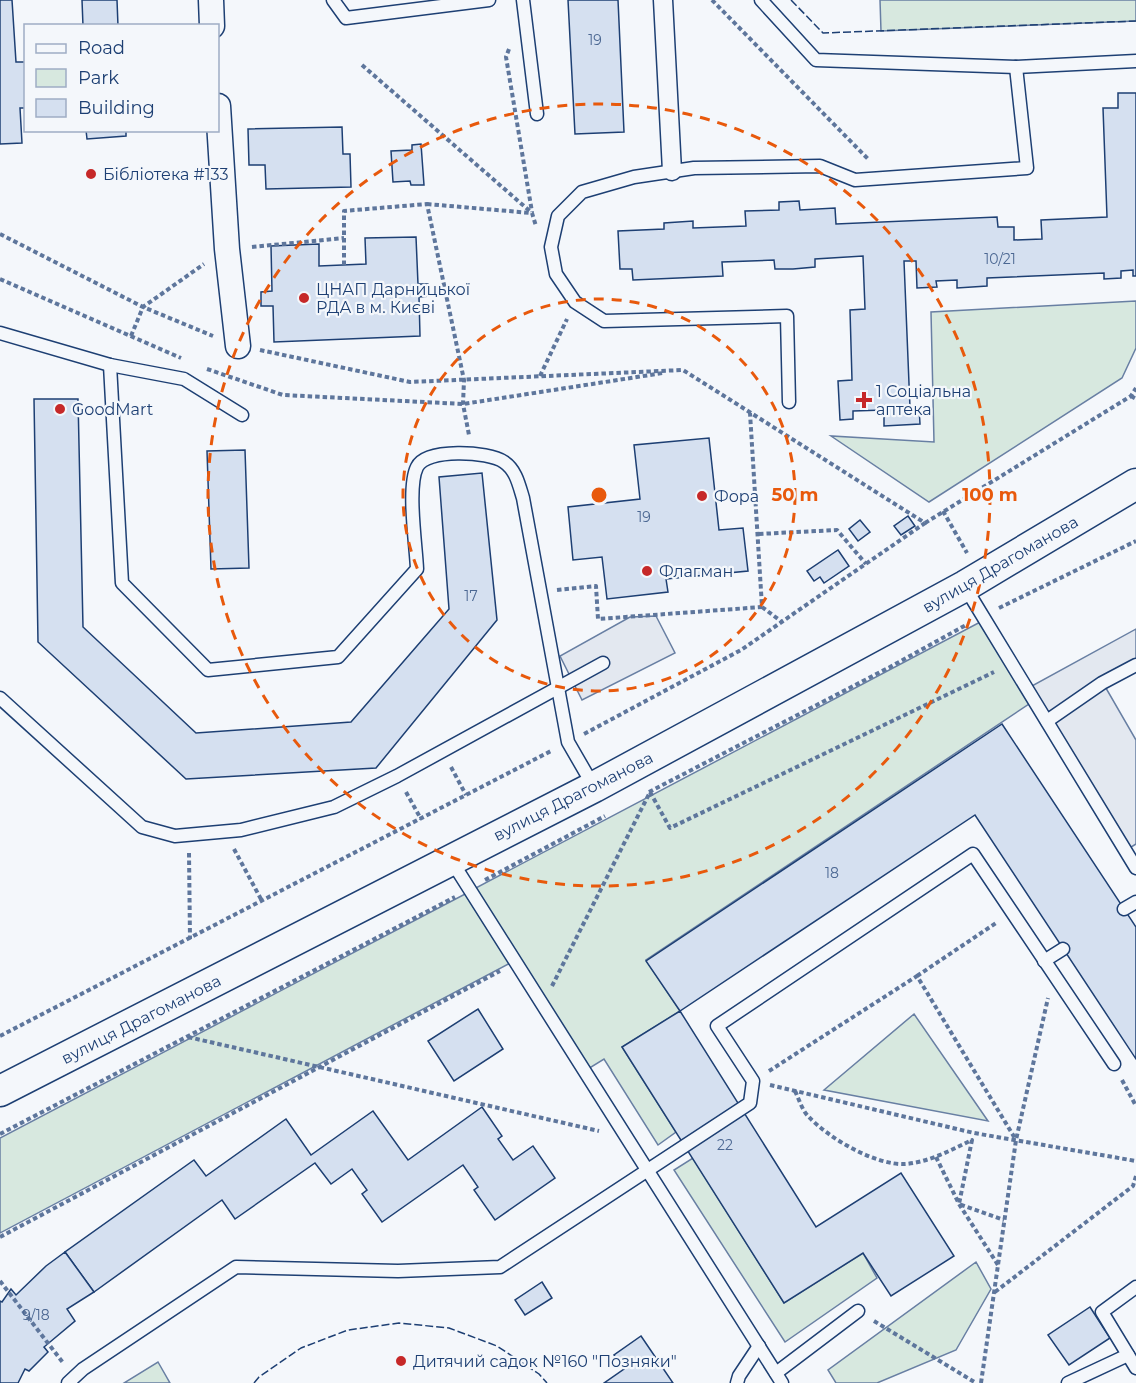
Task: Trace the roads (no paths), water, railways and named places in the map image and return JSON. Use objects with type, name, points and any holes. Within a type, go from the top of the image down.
[{"type":"street","points":[[211,0],[212,24]]},
{"type":"street","points":[[663,0],[672,171]]},
{"type":"street","points":[[219,122],[227,249],[238,346]]},
{"type":"street","name":"вулиця Драгоманова","points":[[1,1087],[594,787],[965,586],[1136,484]]},
{"type":"lane","points":[[333,0],[346,18],[489,0]]},
{"type":"lane","points":[[523,0],[537,114]]},
{"type":"lane","points":[[761,0],[816,60],[1016,67],[1136,61]]},
{"type":"lane","points":[[789,402],[787,316],[604,321],[575,302],[556,274],[551,247],[558,216],[582,192],[634,177],[693,168],[820,165],[855,180],[1027,168],[1016,67]]},
{"type":"lane","points":[[0,333],[110,365],[184,379],[242,415]]},
{"type":"lane","points":[[110,365],[122,583],[208,670],[338,657],[417,569],[412,480],[418,465],[432,455],[473,453],[504,462],[516,475],[523,498],[568,742],[594,787]]},
{"type":"lane","points":[[965,586],[1135,865]]},
{"type":"lane","points":[[0,698],[142,827],[175,836],[241,830],[334,807],[397,776],[603,663]]},
{"type":"lane","points":[[1047,721],[1102,683],[1136,665]]},
{"type":"lane","points":[[71,1380],[83,1369],[236,1267],[398,1271],[500,1267],[646,1169],[750,1103],[753,1081],[717,1026],[973,854],[1114,1064]]},
{"type":"lane","points":[[450,859],[779,1378],[858,1311]]},
{"type":"lane","points":[[1124,909],[1136,902]]},
{"type":"lane","points":[[1044,961],[1063,949]]},
{"type":"lane","points":[[1136,1287],[1102,1312],[1136,1368]]},
{"type":"lane","points":[[737,1383],[739,1376],[759,1346]]},
{"type":"lane","points":[[1068,1383],[1128,1355]]},
{"type":"place","name":"Бібліотека #133","points":[[91,174]]},
{"type":"place","name":"ЦНАП Дарницької РДА в м. Києві","points":[[304,298]]},
{"type":"place","name":"1 Соціальна аптека","points":[[864,400]]},
{"type":"place","name":"GoodMart","points":[[60,409]]},
{"type":"place","name":"Фора","points":[[702,496]]},
{"type":"place","name":"Флагман","points":[[647,571]]},
{"type":"place","name":"Дитячий садок №160 \"Позняки\"","points":[[401,1361]]}]
